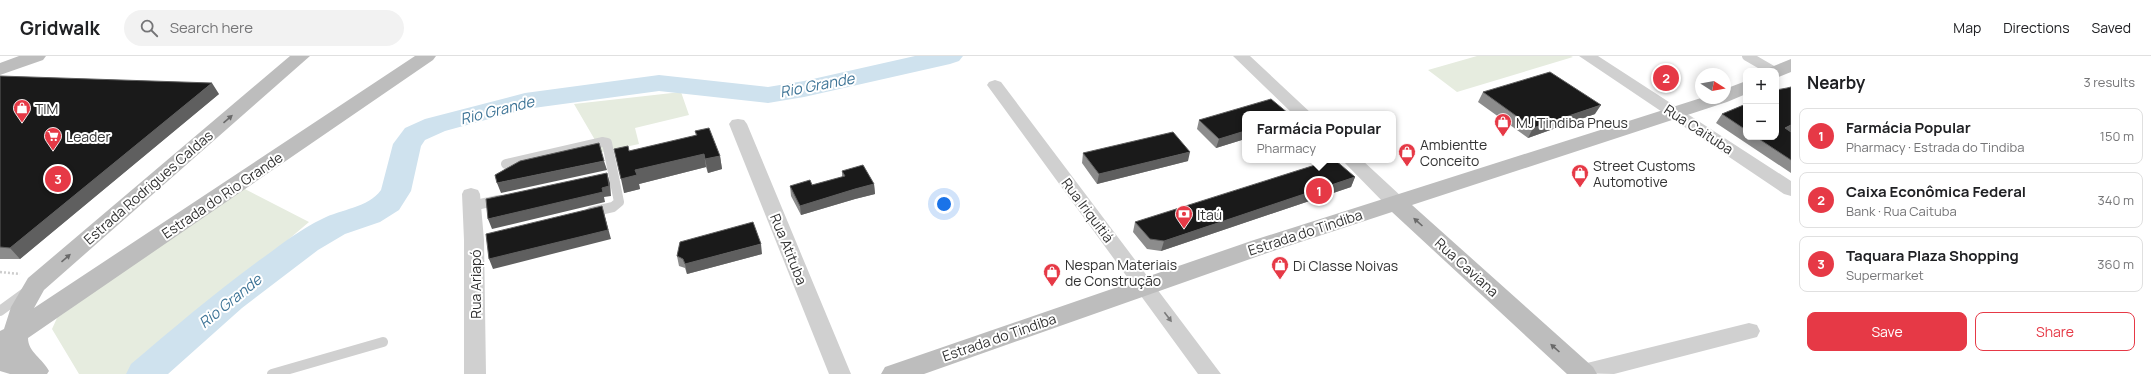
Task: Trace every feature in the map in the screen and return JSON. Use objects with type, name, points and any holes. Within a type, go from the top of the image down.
[{"type":"street","points":[[0,70],[37,56]]},
{"type":"street","name":"Estrada Rodrigues Caldas","points":[[38,372],[8,338],[23,306],[36,284],[301,56]]},
{"type":"street","name":"Estrada do Rio Grande","points":[[8,338],[427,56]]},
{"type":"street","points":[[1242,56],[1300,111]]},
{"type":"street","name":"Rua Caituba","points":[[1586,56],[1791,190]]},
{"type":"street","name":"Rua Iriquitiá","points":[[995,85],[1210,374]]},
{"type":"street","points":[[1731,93],[1743,88]]},
{"type":"street","name":"Estrada do Tindiba","points":[[894,374],[1144,286],[1395,202],[1702,104]]},
{"type":"street","name":"Rua Atituba","points":[[738,124],[840,374]]},
{"type":"street","name":"Rua Caviana","points":[[1355,163],[1395,202],[1583,373]]},
{"type":"street","name":"Rua Ariapó","points":[[471,200],[478,239],[475,374]]},
{"type":"street","points":[[1583,373],[1749,331]]},
{"type":"street","points":[[0,361],[38,372]]},
{"type":"lane","points":[[1747,56],[1784,67]]},
{"type":"lane","points":[[506,164],[602,142],[607,143],[615,175],[619,202],[617,205],[582,214]]},
{"type":"lane","points":[[600,178],[615,175]]},
{"type":"lane","points":[[471,200],[510,198]]},
{"type":"lane","points":[[0,311],[36,284]]},
{"type":"lane","points":[[272,374],[383,342]]},
{"type":"shaded area","points":[[1477,56],[1573,57],[1457,92],[1428,70]]},
{"type":"shaded area","points":[[681,92],[689,115],[635,128],[639,144],[602,152],[574,104]]},
{"type":"shaded area","points":[[241,187],[309,222],[130,374],[79,374],[52,329],[57,318]]},
{"type":"building","points":[[1550,72],[1601,105],[1533,128],[1483,92]]},
{"type":"building","points":[[0,76],[212,83],[10,248],[0,247]]},
{"type":"building","points":[[1791,87],[1791,125],[1785,128],[1791,132],[1791,160],[1761,140],[1779,140],[1779,89]]},
{"type":"building","points":[[1271,99],[1285,111],[1242,111],[1242,132],[1219,139],[1199,120]]},
{"type":"building","points":[[1743,105],[1743,128],[1722,114]]},
{"type":"building","points":[[709,128],[720,156],[705,159],[704,154],[635,170],[637,175],[621,179],[614,149],[628,146],[629,151],[697,135],[695,131]]},
{"type":"building","points":[[1173,132],[1190,152],[1099,174],[1083,153]]},
{"type":"building","points":[[599,143],[604,161],[497,183],[495,175],[520,161]]},
{"type":"building","points":[[1322,163],[1339,163],[1355,177],[1164,241],[1150,239],[1135,222]]},
{"type":"building","points":[[863,165],[874,184],[800,206],[790,186],[810,180],[812,185],[845,176],[842,171]]},
{"type":"building","points":[[607,173],[609,186],[602,188],[603,192],[488,219],[486,199]]},
{"type":"building","points":[[602,206],[608,230],[489,259],[486,234]]},
{"type":"building","points":[[753,222],[761,244],[685,264],[683,259],[677,256],[680,242]]},
{"type":"waterway","name":"Rio Grande","points":[[144,374],[230,299],[307,242],[334,226],[369,214],[388,203],[396,191],[407,144],[415,134],[435,125],[525,101],[659,83],[768,95],[804,89],[950,56]]},
{"type":"place","name":"Caixa Econômica Federal","points":[[1666,78]]},
{"type":"place","name":"TIM","points":[[22,123]]},
{"type":"place","name":"MJ Tindiba Pneus","points":[[1503,137]]},
{"type":"place","name":"Leader","points":[[53,151]]},
{"type":"place","name":"Ambientte Conceito","points":[[1407,167]]},
{"type":"place","name":"Taquara Plaza Shopping","points":[[58,179]]},
{"type":"place","name":"Street Customs Automotive","points":[[1580,188]]},
{"type":"place","name":"Farmácia Popular","points":[[1319,191]]},
{"type":"place","name":"Itaú","points":[[1184,229]]},
{"type":"place","name":"Di Classe Noivas","points":[[1280,280]]},
{"type":"place","name":"Nespan Materiais de Construção","points":[[1052,287]]}]
